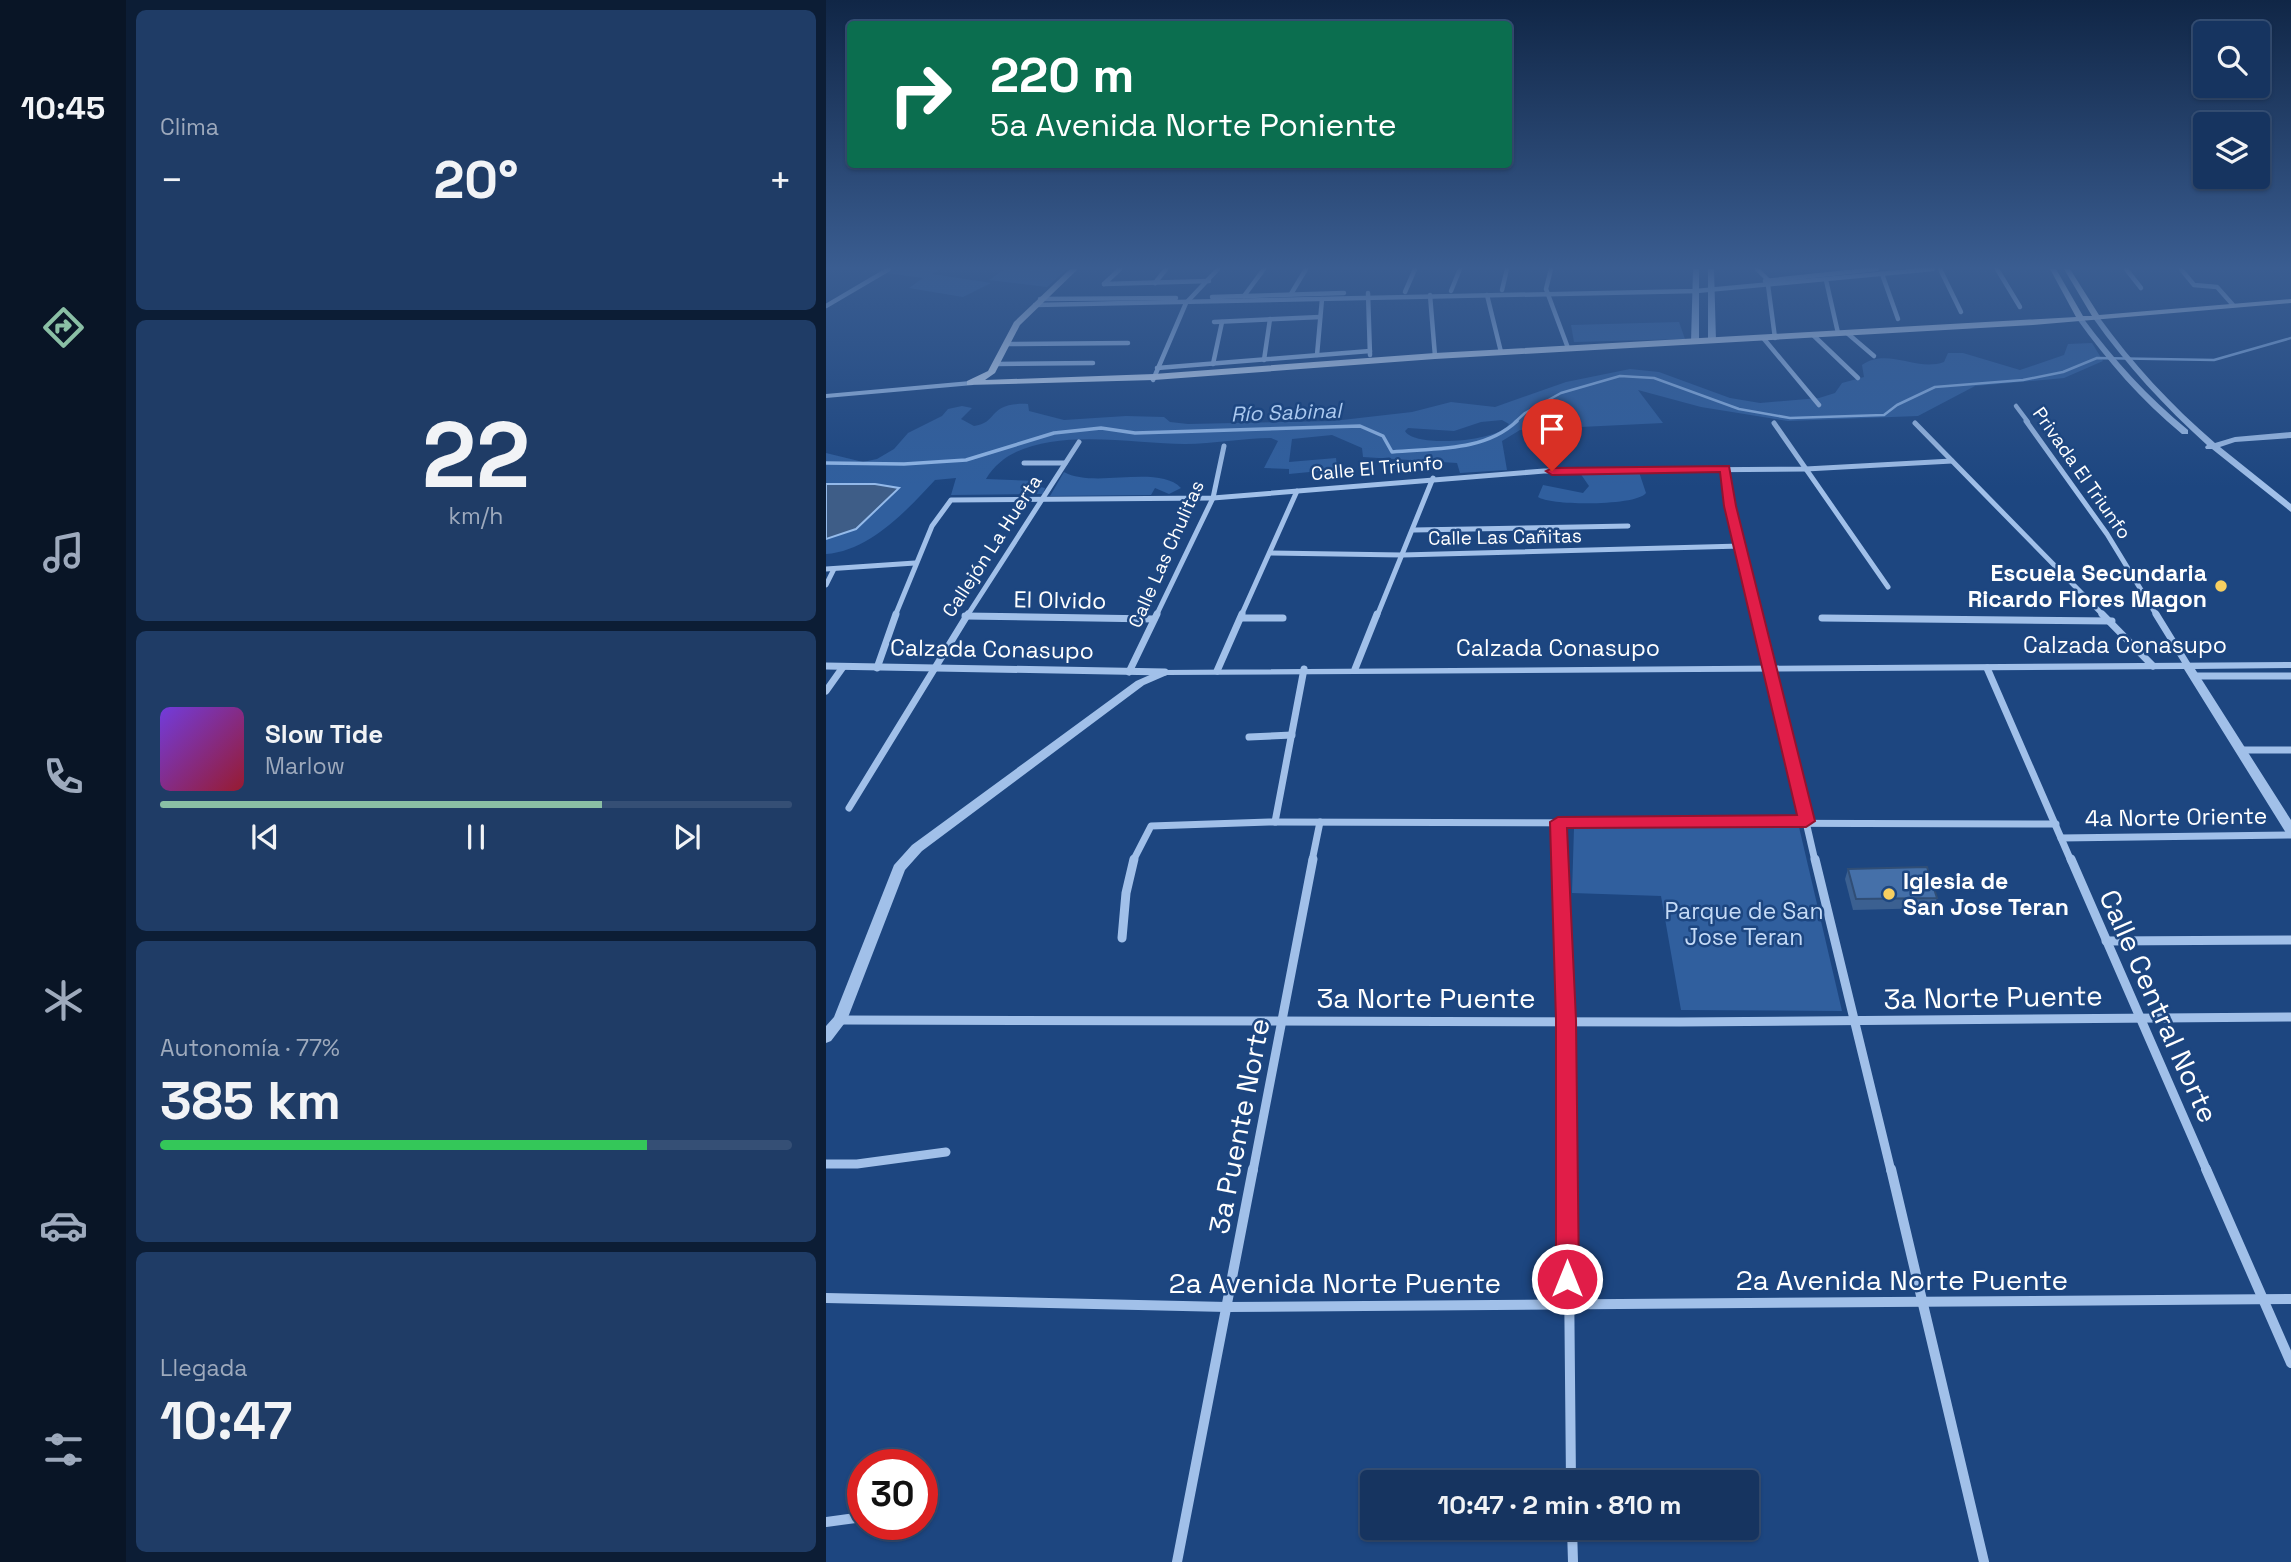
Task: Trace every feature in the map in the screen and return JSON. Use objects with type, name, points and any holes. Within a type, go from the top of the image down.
[{"type":"main road","points":[[969,384],[1292,367],[1370,356],[1435,356],[1695,342]]},
{"type":"main road","points":[[969,384],[991,373],[1006,344]]},
{"type":"main road","points":[[991,373],[1002,383]]},
{"type":"street","points":[[1155,375],[1169,342]]},
{"type":"street","points":[[1213,364],[1218,342]]},
{"type":"street","points":[[1264,360],[1267,342]]},
{"type":"street","points":[[1317,355],[1318,342]]},
{"type":"street","points":[[1155,375],[1213,364],[1317,355],[1370,356],[1370,342]]},
{"type":"street","points":[[1434,342],[1435,356]]},
{"type":"street","points":[[1499,342],[1501,352]]},
{"type":"street","points":[[1566,342],[1568,348]]},
{"type":"street","points":[[1766,342],[1819,405]]},
{"type":"street","points":[[1820,342],[1858,378]]},
{"type":"street","points":[[1855,342],[1874,356]]},
{"type":"street","points":[[2097,342],[2155,407],[2224,455],[2291,509]]},
{"type":"street","points":[[2113,342],[2168,406],[2211,446]]},
{"type":"street","points":[[1006,344],[1128,343]]},
{"type":"street","points":[[996,364],[1093,363]]},
{"type":"street","points":[[826,396],[969,384]]},
{"type":"street","name":"Privada El Triunfo","points":[[2016,406],[2107,534],[2191,671]]},
{"type":"street","points":[[2155,407],[2168,406]]},
{"type":"street","points":[[1915,422],[2154,666]]},
{"type":"street","points":[[1774,423],[1888,587]]},
{"type":"street","points":[[2211,446],[2235,440],[2291,435]]},
{"type":"street","name":"Callejón La Huerta","points":[[849,808],[933,674],[933,669],[965,616],[1079,442]]},
{"type":"street","name":"Calle Las Chulitas","points":[[1129,672],[1213,498],[1224,446]]},
{"type":"street","name":"Calle El Triunfo","points":[[915,563],[941,508],[951,499],[1213,498],[1433,478],[1552,471],[1829,469],[1952,461]]},
{"type":"street","points":[[1024,463],[1065,463]]},
{"type":"street","points":[[1725,469],[1730,506],[1772,669],[1984,1562]]},
{"type":"street","points":[[1355,669],[1433,478]]},
{"type":"street","points":[[1217,671],[1297,491]]},
{"type":"street","points":[[1414,530],[1628,526]]},
{"type":"street","name":"Calle Las Cañitas","points":[[1271,553],[1402,555],[1741,546]]},
{"type":"street","points":[[826,569],[915,563],[877,668]]},
{"type":"street","points":[[826,585],[834,569]]},
{"type":"street","name":"El Olvido","points":[[965,616],[1154,619]]},
{"type":"street","points":[[1241,618],[1283,618]]},
{"type":"street","points":[[1822,618],[2112,621]]},
{"type":"street","name":"Calzada Conasupo","points":[[826,666],[1165,672],[2154,666],[2191,671],[2291,665]]},
{"type":"street","points":[[826,691],[843,667]]},
{"type":"street","name":"Calle Central Norte","points":[[1987,668],[2291,1363]]},
{"type":"street","points":[[1272,822],[1304,670]]},
{"type":"street","points":[[2191,671],[2291,676]]},
{"type":"street","points":[[2191,671],[2291,832]]},
{"type":"street","points":[[826,1037],[840,1020],[899,868],[917,848],[1140,683],[1165,672]]},
{"type":"street","points":[[1249,737],[1292,735]]},
{"type":"street","points":[[2241,750],[2291,750]]},
{"type":"street","points":[[1122,938],[1125,887],[1133,853],[1151,826],[1272,822],[1806,821],[2056,824]]},
{"type":"street","name":"3a Puente Norte","points":[[1177,1562],[1320,822]]},
{"type":"street","points":[[1558,822],[1566,1020],[1572,1470]]},
{"type":"street","name":"4a Norte Oriente","points":[[2061,838],[2291,832]]},
{"type":"street","points":[[2106,941],[2291,940]]},
{"type":"street","name":"3a Norte Puente","points":[[840,1020],[1856,1021],[2291,1017]]},
{"type":"street","points":[[826,1164],[857,1164],[946,1152]]},
{"type":"street","name":"2a Avenida Norte Puente","points":[[826,1298],[1227,1307],[2291,1299]]},
{"type":"street","points":[[826,1522],[847,1519]]},
{"type":"street","points":[[1572,1540],[1573,1562]]},
{"type":"green space","points":[[2092,343],[2103,361],[2064,378],[1975,386],[1918,416],[1788,421],[1701,407],[1638,390],[1663,423],[1520,430],[1502,441],[1507,470],[1460,473],[1457,463],[1363,457],[1362,448],[1332,435],[1292,439],[1289,462],[1336,458],[1338,476],[1321,478],[1320,471],[1289,474],[1289,469],[1264,468],[1278,441],[1271,438],[1185,444],[1077,439],[1049,442],[1024,449],[1002,461],[986,479],[1038,481],[1040,487],[1045,488],[1043,494],[951,495],[956,478],[935,480],[900,516],[872,537],[842,551],[826,554],[826,453],[863,462],[877,459],[894,449],[908,433],[942,416],[948,409],[962,406],[972,408],[961,419],[974,426],[987,421],[999,409],[1015,404],[1028,404],[1029,411],[1064,420],[1126,416],[1164,417],[1170,422],[1188,424],[1333,421],[1412,412],[1451,402],[1495,407],[1566,382],[1630,369],[1659,372],[1730,398],[1760,403],[1819,398],[1835,393],[1842,383],[1864,377],[1862,365],[1882,358],[1934,364],[1944,362],[1948,353],[1963,353],[2020,370],[2064,355],[2068,344]],"holes":[[[1502,420],[1509,424],[1490,435],[1457,441],[1424,440],[1405,431],[1408,428],[1454,431],[1481,422]]]},
{"type":"green space","points":[[1064,472],[1077,477],[1092,478],[1157,478],[1171,481],[1181,488],[1169,494],[1155,488],[1151,495],[1050,496]]},
{"type":"green space","points":[[1639,472],[1646,493],[1627,500],[1576,503],[1538,497],[1543,485],[1583,493],[1589,486],[1580,473]]},
{"type":"green space","name":"Parque de San Jose Teran","points":[[1799,827],[1842,1011],[1681,1010],[1661,896],[1572,893],[1574,828]]},
{"type":"shaded area","points":[[826,484],[875,484],[899,488],[856,529],[826,539]]},
{"type":"building","name":"Iglesia de San Jose Teran","points":[[1927,867],[1937,898],[1856,899],[1848,869]]},
{"type":"waterway","name":"Río Sabinal","points":[[1515,422],[1525,413],[1561,393],[1620,376],[1654,378],[1739,409],[1790,418],[1884,415],[1897,405],[1935,387],[2023,380],[2063,372],[2097,358],[2214,360],[2277,342]]},
{"type":"waterway","name":"Río Sabinal","points":[[826,463],[904,464],[966,460],[1054,433],[1101,428],[1135,433],[1360,426],[1383,436],[1392,452],[1442,449],[1490,438],[1517,421]]},
{"type":"place","name":"Escuela Secundaria Ricardo Flores Magon","points":[[2221,586]]},
{"type":"place","name":"Iglesia de San Jose Teran","points":[[1889,894]]},
{"type":"route","points":[[1552,471],[1725,469],[1730,506],[1772,669],[1806,821],[1558,822],[1566,1020],[1567,1279]]}]
